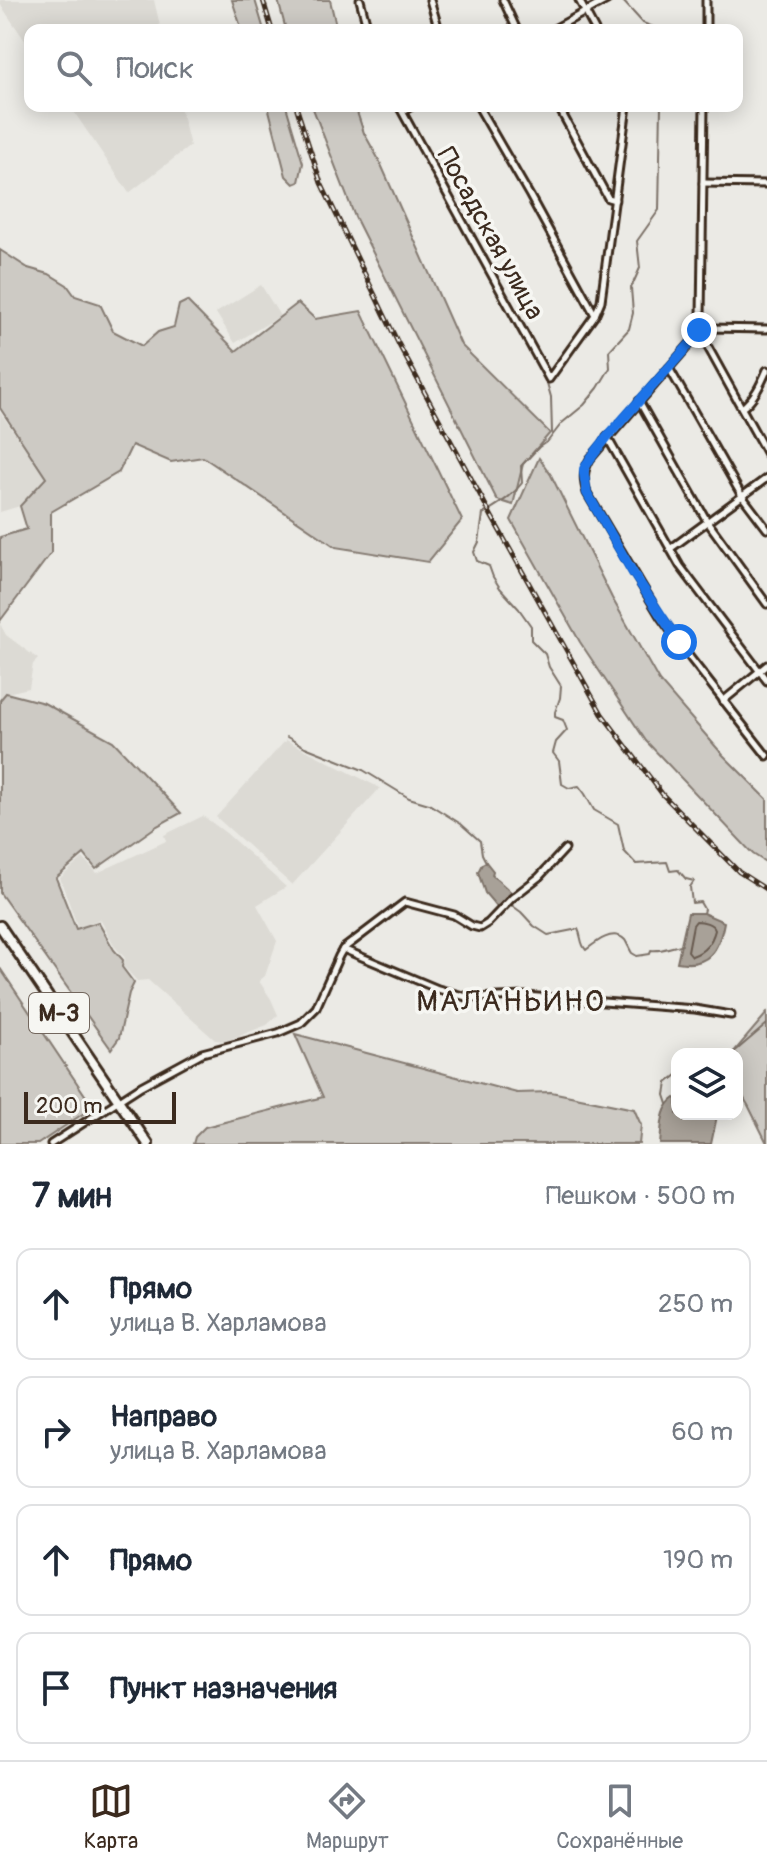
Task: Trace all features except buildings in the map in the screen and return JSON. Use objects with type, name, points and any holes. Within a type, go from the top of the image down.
[{"type":"highway","name":"М-3","points":[[0,926],[148,1144]]},
{"type":"street","points":[[360,0],[366,24]]},
{"type":"street","points":[[430,0],[437,24]]},
{"type":"street","points":[[503,0],[514,24]]},
{"type":"street","points":[[579,0],[592,24]]},
{"type":"street","points":[[563,24],[607,0]]},
{"type":"street","points":[[706,0],[706,24]]},
{"type":"street","name":"Посадская улица","points":[[403,112],[549,379],[595,315]]},
{"type":"street","points":[[481,112],[595,315]]},
{"type":"street","points":[[561,112],[608,198],[615,200]]},
{"type":"street","points":[[595,315],[601,301],[626,112]]},
{"type":"street","points":[[704,112],[699,330],[607,437],[584,469],[584,478],[587,493],[660,616],[767,756]]},
{"type":"street","points":[[703,183],[767,184]]},
{"type":"street","points":[[699,330],[767,329]]},
{"type":"street","points":[[699,330],[767,454]]},
{"type":"street","points":[[669,368],[742,496],[767,529]]},
{"type":"street","points":[[742,408],[756,392],[767,370]]},
{"type":"street","points":[[639,401],[707,521],[767,604]]},
{"type":"street","points":[[607,437],[680,566],[767,681]]},
{"type":"street","points":[[670,549],[767,478]]},
{"type":"street","points":[[723,701],[767,665]]},
{"type":"street","points":[[51,1144],[141,1086],[202,1053],[278,1033],[301,1023],[316,1008],[343,949],[405,902],[454,915],[480,928],[539,877],[565,849]]},
{"type":"street","points":[[343,949],[438,989],[470,998],[525,996],[695,1009],[731,1015]]},
{"type":"shaded area","points":[[0,0],[154,0],[160,24],[24,24],[24,39]]},
{"type":"shaded area","points":[[232,0],[255,0],[262,24],[240,24]]},
{"type":"shaded area","points":[[278,0],[330,0],[336,24],[284,24]]},
{"type":"shaded area","points":[[74,112],[182,112],[190,146],[129,193]]},
{"type":"shaded area","points":[[270,112],[288,112],[303,163],[299,182],[294,184],[286,176]]},
{"type":"shaded area","points":[[314,112],[357,112],[461,345],[550,433],[523,464],[513,505],[497,500],[355,217]]},
{"type":"shaded area","points":[[0,250],[28,268],[49,274],[67,285],[75,296],[100,304],[113,331],[142,346],[158,332],[174,327],[179,305],[187,301],[236,351],[298,303],[315,319],[361,311],[462,520],[428,562],[336,547],[203,457],[171,462],[132,445],[119,472],[51,512],[51,553],[0,621],[0,537],[27,529],[20,506],[46,478],[0,408]]},
{"type":"shaded area","points":[[261,285],[280,316],[235,343],[216,313]]},
{"type":"shaded area","points":[[0,412],[46,478],[20,506],[0,512]]},
{"type":"shaded area","points":[[539,458],[551,475],[612,598],[659,681],[723,755],[767,799],[767,863],[753,854],[646,741],[580,642],[511,520]]},
{"type":"shaded area","points":[[0,624],[6,635],[38,659],[33,664],[29,688],[7,693],[0,700]]},
{"type":"shaded area","points":[[6,693],[44,703],[113,741],[181,813],[96,869],[84,854],[56,878],[76,929],[98,922],[134,983],[119,1038],[111,1049],[0,893],[0,700]]},
{"type":"shaded area","points":[[286,740],[380,788],[292,885],[216,817]]},
{"type":"shaded area","points":[[203,816],[286,887],[257,905],[277,941],[265,976],[259,981],[278,1015],[267,1025],[226,1041],[215,1040],[148,980],[137,981],[123,966],[125,958],[115,947],[100,919],[78,928],[60,878],[83,858],[97,873],[166,841],[164,835]]},
{"type":"shaded area","points":[[0,968],[93,1107],[38,1144],[0,1144]]},
{"type":"shaded area","points":[[767,1013],[767,1143],[743,1097],[743,1048],[737,1048]]},
{"type":"shaded area","points":[[295,1034],[517,1093],[551,1092],[634,1109],[641,1125],[639,1144],[193,1144],[195,1137],[205,1127],[323,1097]]},
{"type":"water","points":[[486,862],[493,871],[492,875],[511,892],[512,895],[503,905],[496,906],[485,893],[478,872]]},
{"type":"water","points":[[688,913],[703,913],[724,922],[722,932],[715,949],[705,959],[677,962]]},
{"type":"water","points":[[670,1102],[671,1120],[716,1120],[711,1144],[660,1144],[664,1112]]},
{"type":"waterway","points":[[622,0],[646,24]]},
{"type":"waterway","points":[[661,112],[659,210],[637,241],[640,268],[631,288],[633,313],[629,329],[609,351],[610,368],[598,388],[521,466],[522,483],[518,488],[483,514],[479,542],[474,552],[477,561],[489,566],[500,588],[531,626],[531,640],[545,654],[561,686],[555,717],[563,720],[567,730],[556,742],[553,753],[559,761],[562,784],[569,788],[579,786],[594,810],[618,824],[624,851],[636,864],[667,862],[670,871],[678,870],[686,879],[694,881],[690,887],[692,903],[700,902],[703,913]]},
{"type":"waterway","points":[[547,383],[551,397],[552,433]]},
{"type":"waterway","points":[[287,737],[363,770],[461,824],[480,841],[486,862]]},
{"type":"waterway","points":[[510,904],[548,935],[578,929],[586,950],[615,935],[625,940],[637,956],[650,954],[651,950],[682,945]]},
{"type":"waterway","points":[[739,1048],[767,1024]]},
{"type":"waterway","points":[[668,1104],[665,1095],[667,1083],[671,1080]]},
{"type":"railway","points":[[263,0],[270,24]]},
{"type":"railway","points":[[298,112],[321,183],[399,345],[602,714],[663,795],[739,872],[767,890]]},
{"type":"district","name":"МАЛАНЬИНО","points":[[511,1001]]},
{"type":"route","points":[[679,642],[633,573],[587,493],[584,469],[607,437],[699,330]]}]
